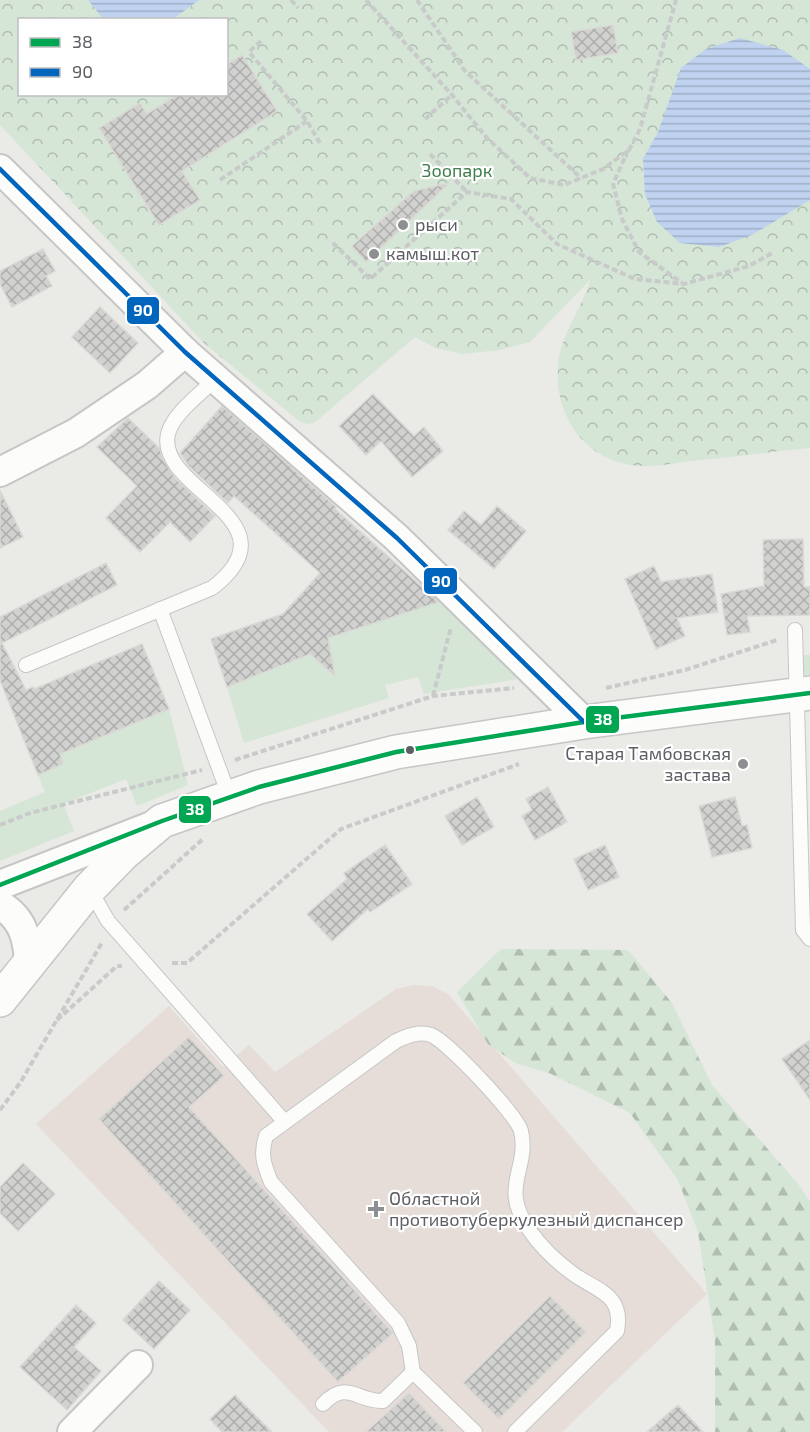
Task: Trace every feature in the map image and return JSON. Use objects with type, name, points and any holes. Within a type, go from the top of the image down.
[{"type":"main road","points":[[0,1000],[89,889],[123,854],[162,821],[259,788],[396,752],[584,722],[803,693]]},
{"type":"street","points":[[0,170],[184,352],[397,538],[584,722]]},
{"type":"street","points":[[0,472],[76,433],[147,385],[184,352]]},
{"type":"street","points":[[0,885],[162,821]]},
{"type":"street","points":[[0,905],[16,917],[24,930],[29,964]]},
{"type":"street","points":[[72,1432],[138,1365]]},
{"type":"lane","points":[[26,665],[212,588],[231,573],[240,554],[237,532],[225,512],[172,463],[167,435],[174,421],[215,379]]},
{"type":"lane","points":[[160,609],[230,798]]},
{"type":"lane","points":[[795,630],[803,693],[803,930],[810,939]]},
{"type":"lane","points":[[89,889],[108,921],[284,1121]]},
{"type":"lane","points":[[475,1432],[413,1372],[409,1346],[398,1323],[271,1182],[264,1166],[262,1149],[266,1136],[396,1041],[413,1034],[431,1035],[444,1044],[510,1112],[520,1128],[524,1147],[514,1189],[518,1211],[530,1232],[550,1255],[572,1273],[609,1295],[616,1307],[619,1319],[616,1331],[515,1432]]},
{"type":"lane","points":[[323,1404],[331,1395],[341,1391],[353,1393],[374,1402],[383,1401],[413,1372]]},
{"type":"path","points":[[291,0],[298,8]]},
{"type":"path","points":[[366,0],[452,94],[486,137],[530,178],[564,185],[603,169],[628,150]]},
{"type":"path","points":[[417,0],[465,71],[581,178]]},
{"type":"path","points":[[676,0],[640,129],[613,184],[622,219],[639,252],[684,284]]},
{"type":"path","points":[[261,41],[249,52],[307,121],[321,145]]},
{"type":"path","points":[[424,119],[452,94]]},
{"type":"path","points":[[220,180],[307,121]]},
{"type":"path","points":[[430,154],[467,192],[511,199],[557,244],[636,279],[684,284],[748,267],[774,252]]},
{"type":"path","points":[[333,243],[370,279],[467,192]]},
{"type":"path","points":[[433,696],[458,598]]},
{"type":"path","points":[[597,690],[685,670],[762,646],[795,630]]},
{"type":"path","points":[[0,825],[30,813],[218,765],[433,696],[518,688]]},
{"type":"path","points":[[57,1020],[117,966],[187,963],[341,829],[530,760]]},
{"type":"shaded area","name":"Областной противотуберкулезный диспансер","points":[[414,985],[432,986],[448,994],[707,1294],[562,1432],[329,1432],[36,1124],[169,1006],[223,1067],[249,1045],[275,1072],[396,989]]},
{"type":"green space","name":"Зоопарк","points":[[0,0],[810,0],[810,448],[641,466],[622,463],[590,447],[568,420],[558,385],[558,366],[567,333],[590,280],[530,342],[500,350],[462,354],[435,348],[415,337],[314,423],[307,424],[299,421],[204,343],[0,125]]},
{"type":"green space","points":[[442,601],[517,679],[424,694],[418,677],[385,685],[389,698],[244,743],[227,687],[310,654],[323,665],[325,639]]},
{"type":"green space","points":[[801,655],[810,655],[810,675],[801,675]]},
{"type":"green space","points":[[169,709],[188,785],[137,806],[126,779],[63,804],[74,831],[0,861],[0,811],[45,792],[38,775],[63,764],[60,754]]},
{"type":"green space","points":[[501,949],[628,950],[672,1003],[712,1085],[799,1185],[810,1202],[810,1432],[715,1432],[715,1340],[698,1232],[678,1180],[630,1113],[549,1073],[515,1063],[488,1044],[457,992]]},
{"type":"water","points":[[88,0],[199,0],[174,18],[102,18]]},
{"type":"water","points":[[740,38],[783,50],[810,69],[810,200],[752,235],[719,247],[680,243],[657,222],[645,194],[643,159],[658,132],[681,68],[706,49]]},
{"type":"building","points":[[613,25],[618,53],[576,60],[571,32]]},
{"type":"building","points":[[242,55],[277,111],[182,171],[200,200],[159,225],[99,128],[140,103],[147,114],[175,96],[228,96],[228,64]]},
{"type":"building","points":[[449,183],[366,262],[352,246],[414,191]]},
{"type":"building","points":[[43,249],[55,271],[46,276],[52,286],[12,307],[0,284],[0,271]]},
{"type":"building","points":[[100,307],[138,343],[110,373],[72,337]]},
{"type":"building","points":[[373,394],[414,436],[424,427],[443,451],[412,477],[381,441],[366,455],[339,426]]},
{"type":"building","points":[[222,406],[439,602],[328,638],[335,676],[310,654],[227,687],[211,639],[283,614],[320,573],[234,496],[228,503],[189,466],[180,453]]},
{"type":"building","points":[[128,418],[160,449],[162,458],[175,478],[215,516],[190,542],[170,522],[140,552],[106,518],[137,486],[97,447]]},
{"type":"building","points":[[0,490],[23,537],[0,548]]},
{"type":"building","points":[[497,506],[526,531],[494,569],[448,530],[464,511],[481,525]]},
{"type":"building","points":[[803,539],[804,587],[810,587],[810,615],[747,616],[750,632],[727,635],[721,594],[764,586],[763,540]]},
{"type":"building","points":[[106,563],[117,585],[2,643],[26,690],[33,687],[34,689],[142,644],[169,709],[60,754],[63,764],[38,775],[0,680],[0,617]]},
{"type":"building","points":[[654,566],[661,582],[712,574],[718,612],[677,618],[685,636],[656,649],[625,579]]},
{"type":"building","points":[[548,787],[567,822],[535,840],[522,816],[532,810],[526,799]]},
{"type":"building","points":[[477,797],[494,827],[462,845],[445,816]]},
{"type":"building","points":[[735,797],[742,826],[747,825],[752,848],[712,857],[699,806]]},
{"type":"building","points":[[385,845],[412,884],[370,912],[368,909],[332,941],[307,914],[347,879],[344,873]]},
{"type":"building","points":[[605,845],[619,877],[588,890],[574,859]]},
{"type":"building","points":[[189,1037],[224,1076],[189,1107],[393,1333],[338,1382],[99,1119]]},
{"type":"building","points":[[810,1040],[810,1100],[782,1059]]},
{"type":"building","points":[[23,1163],[55,1194],[18,1231],[0,1213],[0,1187]]},
{"type":"building","points":[[159,1281],[190,1310],[154,1349],[123,1320]]},
{"type":"building","points":[[550,1296],[586,1332],[499,1419],[463,1383]]},
{"type":"building","points":[[76,1305],[96,1323],[74,1347],[101,1371],[67,1410],[20,1367]]},
{"type":"building","points":[[409,1393],[446,1432],[366,1432]]},
{"type":"building","points":[[235,1395],[272,1432],[222,1432],[210,1419]]},
{"type":"building","points":[[678,1405],[703,1432],[647,1432]]},
{"type":"transit line","name":"90","points":[[0,169],[185,352],[397,538],[584,722]]},
{"type":"transit line","name":"38","points":[[0,885],[162,821],[259,787],[396,752],[584,722],[810,693]]},
{"type":"place","name":"рыси","points":[[403,225]]},
{"type":"place","name":"камыш.кот","points":[[374,254]]},
{"type":"place","name":"Старая Тамбовская застава","points":[[743,764]]},
{"type":"place","name":"Областной противотуберкулезный диспансер","points":[[376,1209]]}]
